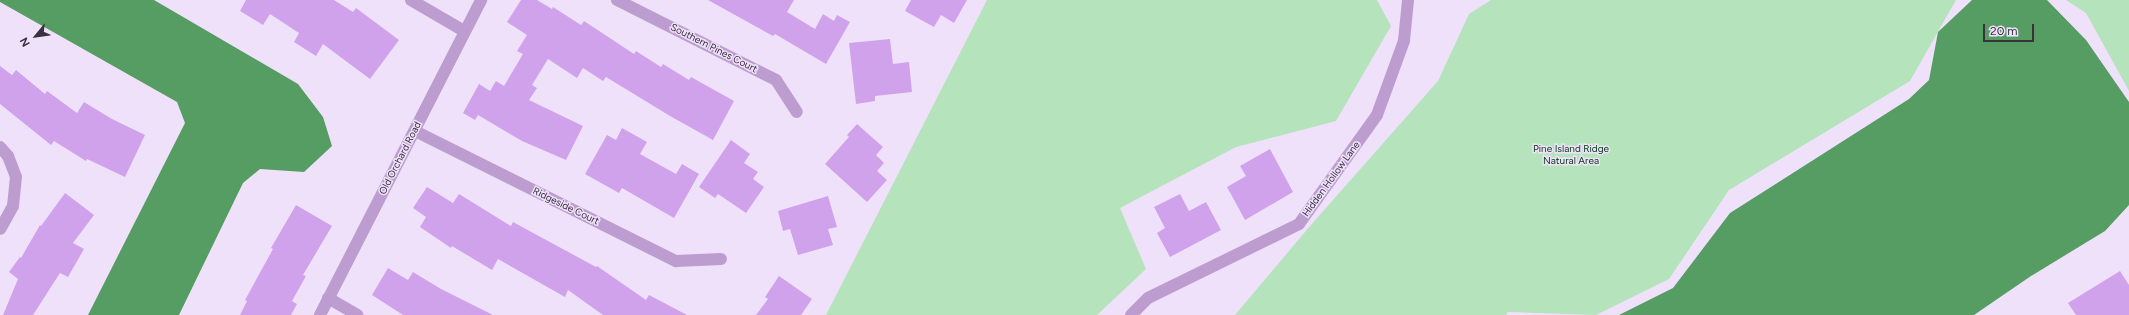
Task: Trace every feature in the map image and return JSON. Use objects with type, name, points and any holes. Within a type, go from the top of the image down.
[{"type":"street","points":[[411,0],[464,31]]},
{"type":"street","name":"Old Orchard Road","points":[[320,315],[481,0]]},
{"type":"street","name":"Southern Pines Court","points":[[617,0],[776,80],[797,112]]},
{"type":"street","name":"Hidden Hollow Lane","points":[[1131,315],[1148,298],[1299,224],[1377,115],[1404,41],[1408,0]]},
{"type":"street","name":"Ridgeside Court","points":[[414,131],[676,261],[721,259]]},
{"type":"street","points":[[0,147],[8,156],[16,176],[13,206],[0,230]]},
{"type":"street","points":[[328,298],[358,315]]},
{"type":"green space","points":[[987,0],[1377,0],[1391,26],[1336,121],[1236,147],[1120,208],[1146,269],[1097,315],[826,315]]},
{"type":"green space","name":"Pine Island Ridge Natural Area","points":[[1491,0],[1956,0],[1910,81],[1729,190],[1669,279],[1596,315],[1508,312],[1506,315],[1235,315],[1310,226],[1438,81],[1469,14]]},
{"type":"green space","points":[[2066,0],[2129,0],[2129,91],[2086,13]]},
{"type":"shaded area","points":[[0,0],[154,0],[298,84],[323,117],[332,146],[304,172],[260,169],[243,183],[179,315],[88,315],[185,123],[177,102],[0,2]]},
{"type":"shaded area","points":[[1972,0],[2047,0],[2086,40],[2129,102],[2129,205],[2105,231],[2031,276],[1974,315],[1619,315],[1673,288],[1730,213],[1909,99],[1929,80],[1938,32]]},
{"type":"building","points":[[246,0],[334,0],[353,12],[356,8],[399,40],[370,79],[323,44],[316,56],[294,42],[299,33],[270,14],[263,25],[240,11]]},
{"type":"building","points":[[521,0],[537,0],[552,9],[553,7],[581,25],[584,21],[634,54],[636,51],[661,67],[663,64],[689,80],[691,77],[734,101],[713,140],[606,77],[603,81],[583,68],[577,78],[548,59],[532,85],[537,88],[529,100],[583,126],[566,160],[522,141],[478,115],[475,120],[463,113],[479,84],[490,91],[496,81],[504,86],[523,54],[517,51],[527,35],[507,22]]},
{"type":"building","points":[[708,0],[794,0],[787,12],[815,29],[823,14],[834,21],[837,15],[850,22],[826,64],[775,34],[773,36]]},
{"type":"building","points":[[911,0],[967,0],[954,23],[941,15],[934,27],[905,11]]},
{"type":"building","points":[[890,39],[893,64],[909,62],[912,92],[875,96],[875,101],[856,104],[849,43]]},
{"type":"building","points":[[0,66],[12,75],[16,70],[45,94],[47,91],[77,113],[84,102],[112,119],[145,135],[125,177],[87,159],[86,161],[54,141],[51,145],[0,104]]},
{"type":"building","points":[[857,124],[883,147],[876,155],[884,163],[877,171],[887,180],[867,202],[825,164],[849,137],[847,135]]},
{"type":"building","points":[[622,128],[647,142],[640,154],[676,174],[682,164],[699,174],[674,218],[622,188],[619,193],[585,174],[607,135],[616,140]]},
{"type":"building","points":[[731,140],[750,154],[744,163],[758,172],[753,179],[764,187],[746,213],[718,194],[715,198],[699,187]]},
{"type":"building","points":[[1270,149],[1293,192],[1245,220],[1227,187],[1246,176],[1240,166]]},
{"type":"building","points":[[427,187],[453,203],[459,194],[511,226],[513,222],[596,267],[597,266],[646,300],[649,295],[687,315],[603,315],[568,290],[565,297],[498,259],[492,270],[452,246],[451,248],[420,227],[426,217],[413,208]]},
{"type":"building","points":[[65,193],[94,215],[73,243],[84,249],[68,277],[60,273],[33,315],[3,315],[18,279],[9,272],[20,257],[21,258],[40,225],[41,226]]},
{"type":"building","points":[[1180,194],[1189,211],[1206,202],[1221,230],[1170,257],[1157,233],[1165,228],[1154,207]]},
{"type":"building","points":[[828,196],[837,227],[828,229],[833,245],[798,255],[790,229],[783,231],[778,211]]},
{"type":"building","points":[[296,205],[332,226],[303,275],[306,276],[292,301],[297,304],[291,315],[240,315],[247,301],[245,300],[273,249],[271,248]]},
{"type":"building","points":[[388,268],[408,280],[413,272],[441,289],[493,315],[403,315],[372,295]]},
{"type":"building","points":[[2120,271],[2129,285],[2129,315],[2076,315],[2068,303]]},
{"type":"building","points":[[779,276],[812,299],[801,315],[756,315],[768,299],[765,297]]}]
